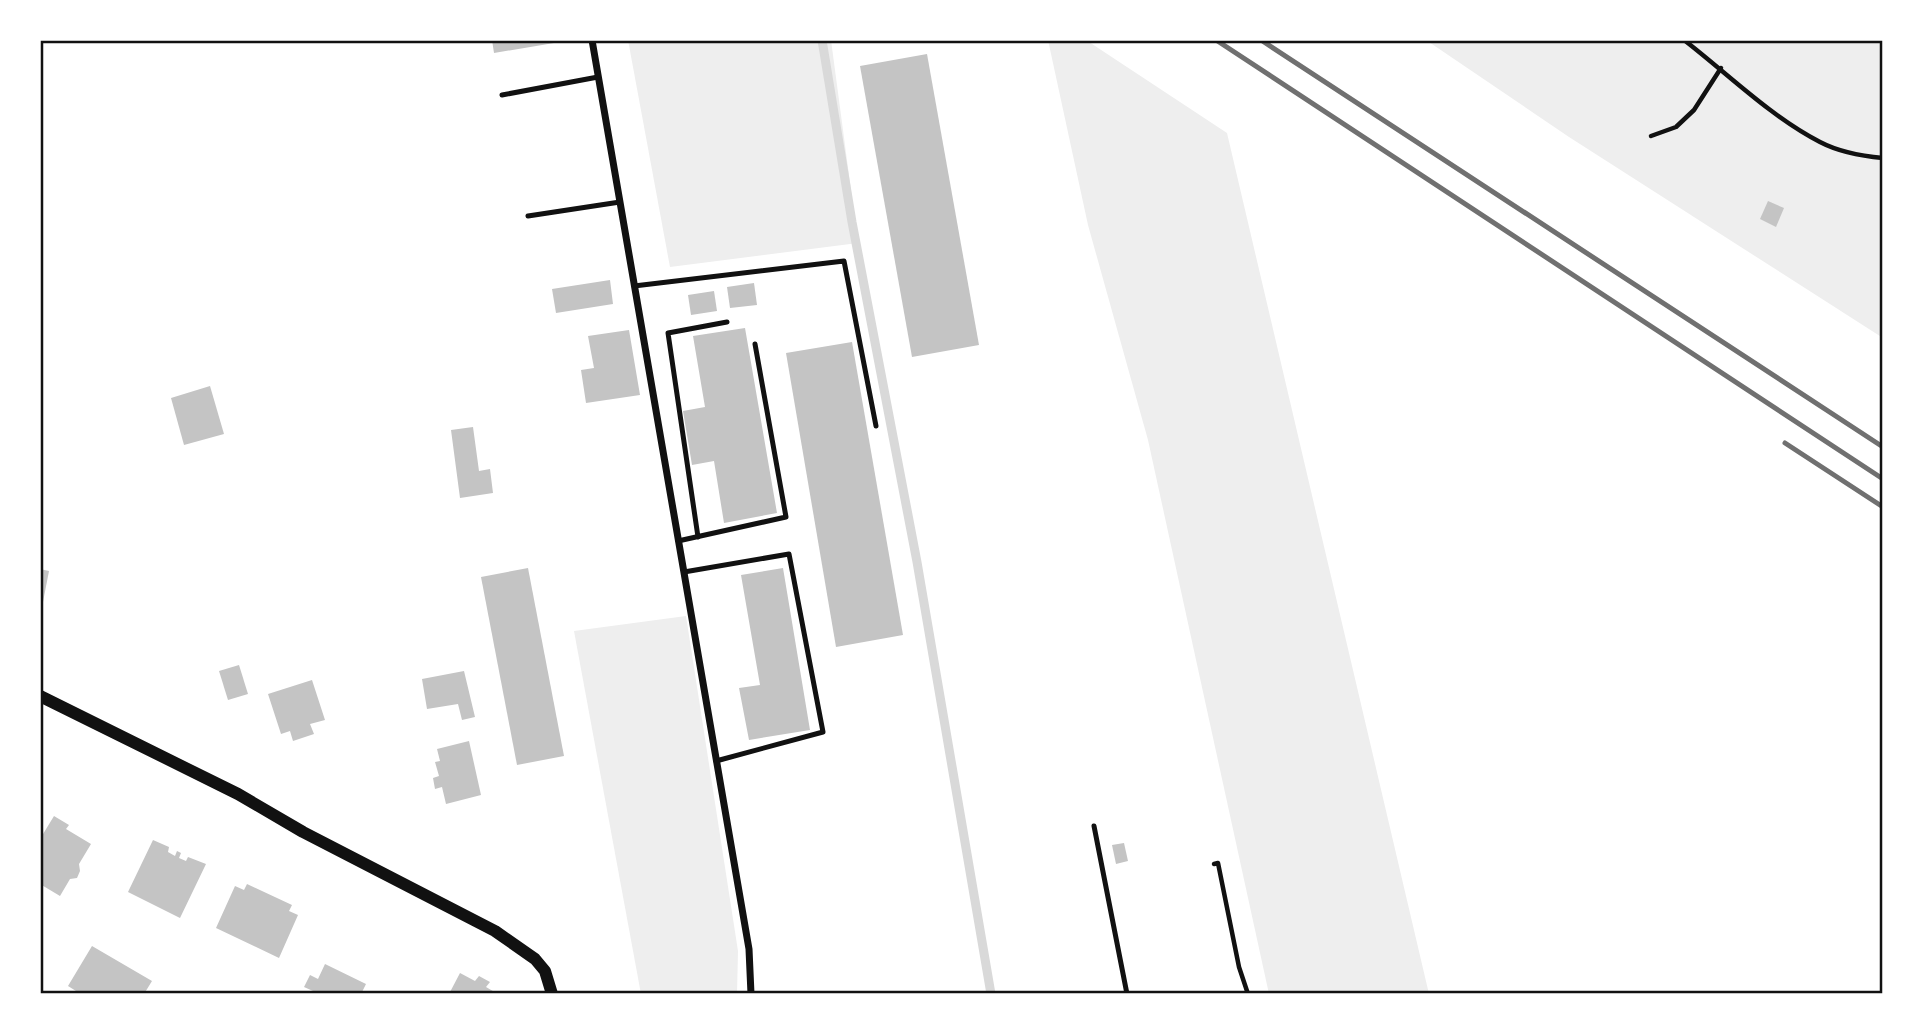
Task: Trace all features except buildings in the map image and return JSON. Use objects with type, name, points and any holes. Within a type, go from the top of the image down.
[{"type":"street","points":[[592,40],[749,949],[751,994]]},
{"type":"street","points":[[40,696],[238,794],[303,832],[495,931],[535,959],[545,971],[552,994]]},
{"type":"lane","points":[[502,95],[598,77]]},
{"type":"lane","points":[[528,216],[620,202]]},
{"type":"lane","points":[[634,286],[844,261],[876,426]]},
{"type":"lane","points":[[698,537],[668,334],[727,323]]},
{"type":"lane","points":[[678,541],[786,517],[755,344]]},
{"type":"lane","points":[[684,572],[789,554],[823,733],[716,761]]},
{"type":"lane","points":[[1094,826],[1127,994]]},
{"type":"path","points":[[1684,40],[1784,120],[1821,143],[1857,156],[1883,158]]},
{"type":"path","points":[[1651,136],[1676,127],[1694,110],[1721,68]]},
{"type":"path","points":[[1214,864],[1218,863],[1230,934],[1248,994]]},
{"type":"shaded area","points":[[628,40],[831,40],[858,243],[670,267]]},
{"type":"shaded area","points":[[1048,40],[1086,40],[1227,133],[1429,994],[1269,994],[1148,440],[1088,225]]},
{"type":"shaded area","points":[[1426,40],[1883,40],[1883,338],[1569,137]]},
{"type":"shaded area","points":[[686,616],[738,951],[737,994],[641,994],[574,631]]},
{"type":"waterway","points":[[822,40],[852,222],[917,562],[991,994]]},
{"type":"railway","points":[[1216,40],[1883,479]]},
{"type":"railway","points":[[1261,40],[1883,447]]},
{"type":"railway","points":[[1785,443],[1883,507]]}]
